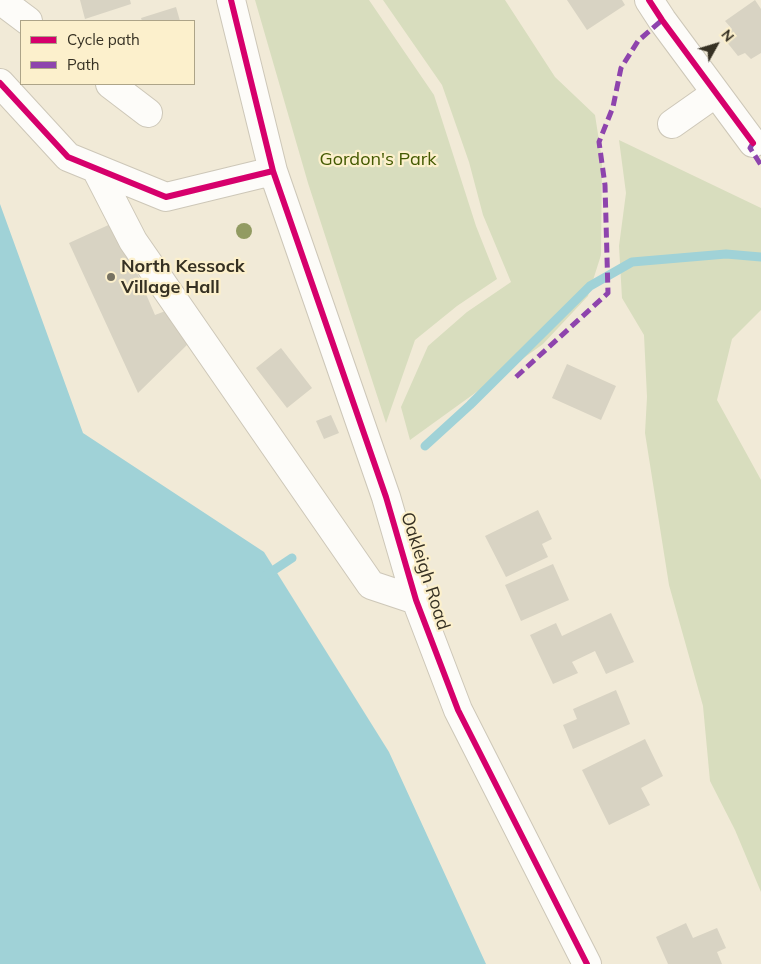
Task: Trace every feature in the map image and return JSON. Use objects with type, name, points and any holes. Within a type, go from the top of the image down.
[{"type":"street","points":[[0,0],[27,20]]},
{"type":"street","name":"Oakleigh Road","points":[[231,0],[273,171],[386,496],[416,600],[458,710],[587,964]]},
{"type":"street","points":[[649,0],[752,143]]},
{"type":"street","points":[[0,83],[68,157],[166,197],[273,171]]},
{"type":"street","points":[[111,85],[148,113]]},
{"type":"street","points":[[672,124],[716,94]]},
{"type":"street","points":[[96,169],[133,241],[371,585],[416,600]]},
{"type":"green space","name":"Gordon's Park","points":[[255,0],[369,0],[434,95],[476,226],[497,279],[457,306],[415,340],[386,423],[308,183]]},
{"type":"green space","points":[[383,0],[505,0],[555,77],[595,115],[602,160],[601,255],[588,296],[543,344],[410,440],[401,407],[428,346],[467,312],[511,282],[483,215],[469,162],[442,85]]},
{"type":"green space","points":[[619,140],[761,208],[761,310],[732,339],[717,400],[761,480],[761,892],[735,830],[710,781],[703,706],[669,585],[645,433],[647,397],[644,335],[622,298],[619,246],[626,193]]},
{"type":"water","points":[[0,204],[83,433],[264,552],[389,752],[486,964],[0,964]]},
{"type":"building","points":[[80,0],[130,0],[131,4],[85,19]]},
{"type":"building","points":[[567,0],[622,0],[625,5],[587,30]]},
{"type":"building","points":[[755,0],[761,9],[761,53],[751,59],[745,53],[738,56],[722,36],[732,29],[725,21]]},
{"type":"building","points":[[176,7],[180,20],[142,20],[141,18]]},
{"type":"building","name":"North Kessock Village Hall","points":[[115,222],[155,315],[168,310],[189,343],[138,393],[69,243]]},
{"type":"building","points":[[281,348],[312,388],[287,408],[256,368]]},
{"type":"building","points":[[567,364],[616,386],[601,420],[552,398]]},
{"type":"building","points":[[331,415],[339,433],[324,439],[316,421]]},
{"type":"building","points":[[538,510],[552,539],[542,544],[548,557],[506,577],[485,536]]},
{"type":"building","points":[[553,564],[569,600],[521,621],[505,585]]},
{"type":"building","points":[[611,613],[634,662],[606,674],[595,651],[572,662],[578,673],[553,684],[530,635],[556,623],[562,636]]},
{"type":"building","points":[[616,690],[630,724],[573,749],[563,725],[577,719],[573,709]]},
{"type":"building","points":[[645,739],[663,776],[641,788],[650,805],[609,825],[582,770]]},
{"type":"building","points":[[686,923],[693,938],[717,928],[726,948],[717,952],[722,964],[668,964],[656,937]]},
{"type":"waterway","points":[[425,446],[470,405],[590,286],[632,262],[726,254],[761,257]]},
{"type":"waterway","points":[[265,576],[292,558]]},
{"type":"marked path","points":[[516,377],[608,293],[605,185],[599,142],[613,107],[621,68],[638,41],[662,20]]},
{"type":"marked path","points":[[753,143],[750,148],[761,165]]},
{"type":"cycle path","points":[[231,0],[273,171],[386,497],[416,600],[458,710],[587,964]]},
{"type":"cycle path","points":[[649,0],[753,143]]},
{"type":"cycle path","points":[[0,83],[68,157],[166,197],[273,171]]},
{"type":"place","name":"North Kessock Village Hall","points":[[111,277]]}]
